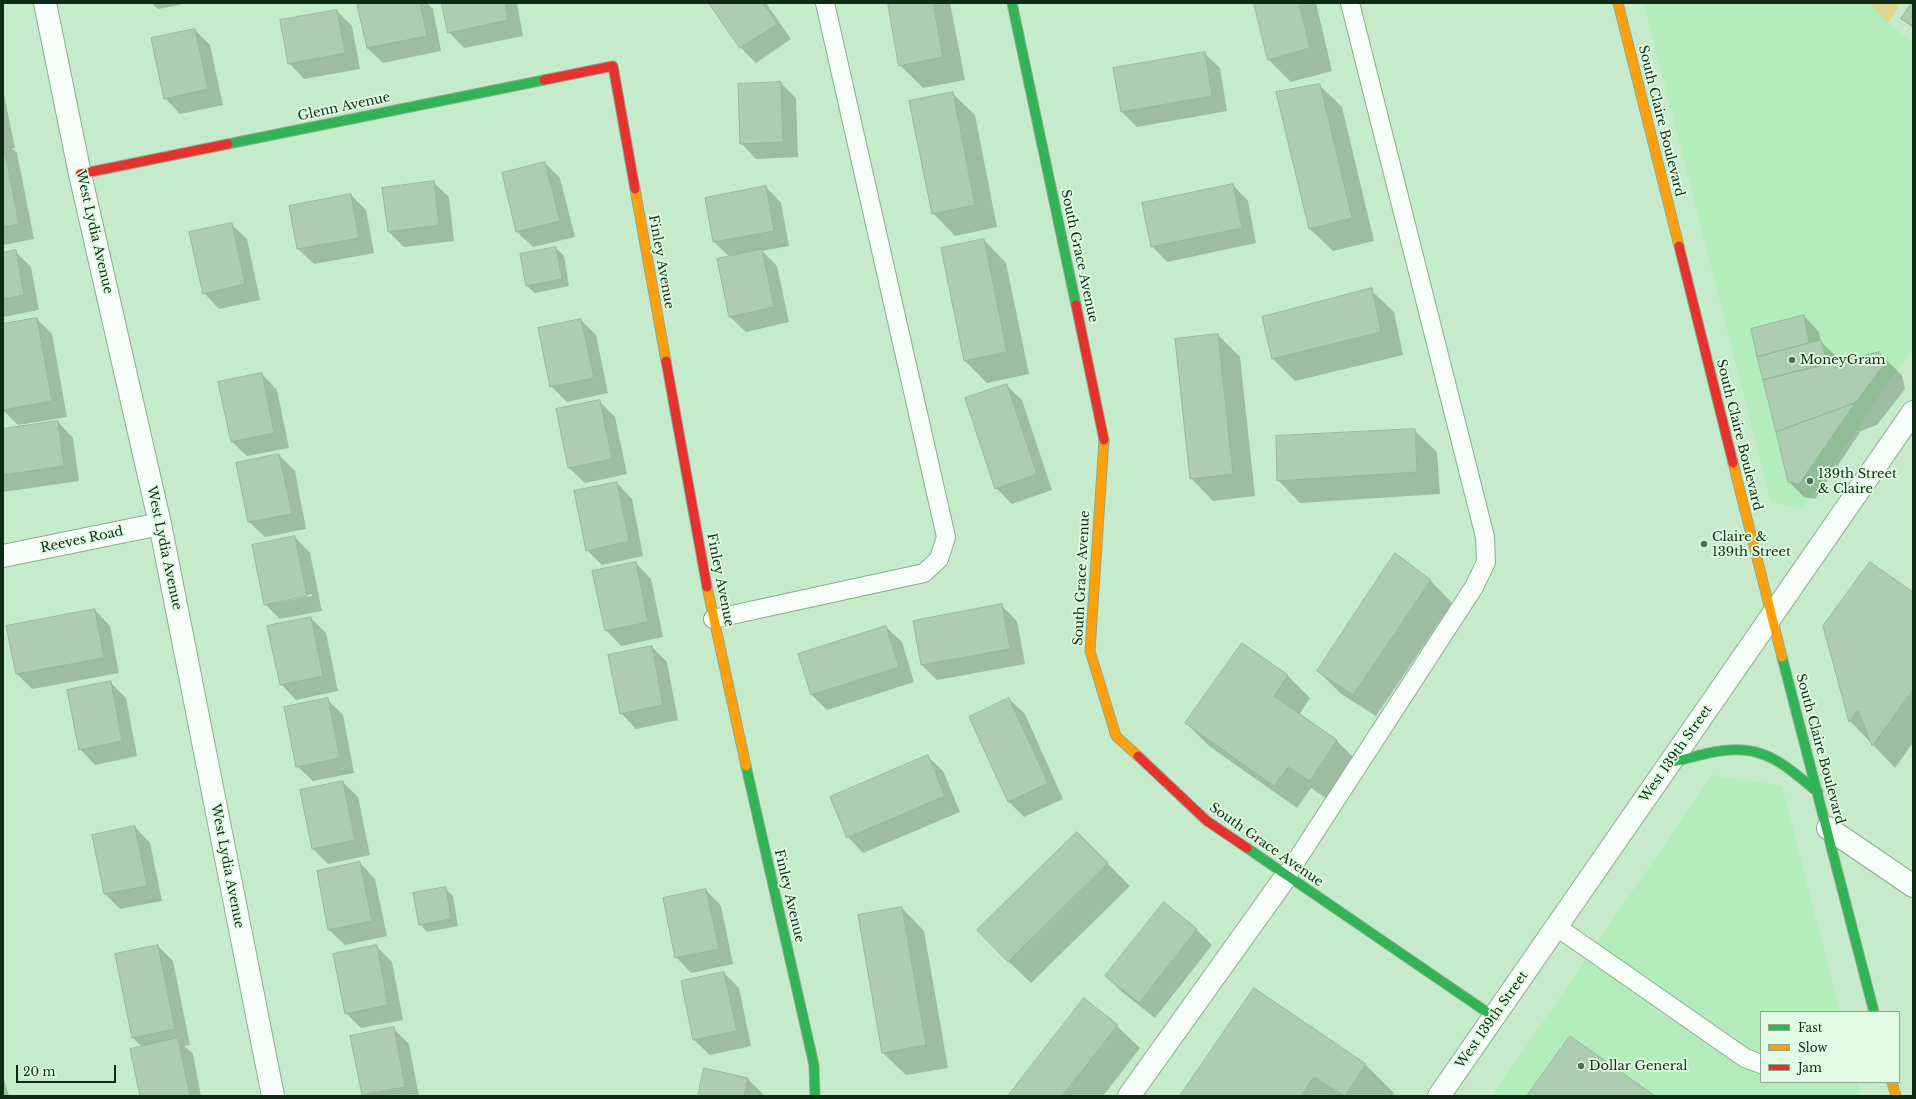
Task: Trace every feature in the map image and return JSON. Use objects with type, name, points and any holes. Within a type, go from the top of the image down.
[{"type":"street","name":"West Lydia Avenue","points":[[45,3],[80,174],[160,524],[273,1096]]},
{"type":"street","name":"South Grace Avenue","points":[[1012,3],[1104,437],[1090,651],[1116,736],[1207,821],[1494,1017]]},
{"type":"street","name":"South Claire Boulevard","points":[[1618,3],[1771,616],[1828,828],[1874,1011]]},
{"type":"street","name":"Glenn Avenue","points":[[80,174],[613,66]]},
{"type":"street","name":"Finley Avenue","points":[[613,66],[713,619],[814,1065],[815,1096]]},
{"type":"street","name":"West 139th Street","points":[[1439,1096],[1913,412]]},
{"type":"street","name":"Reeves Road","points":[[3,556],[160,524]]},
{"type":"street","points":[[1669,764],[1737,750],[1763,754],[1783,766],[1818,792]]},
{"type":"street","points":[[1828,828],[1913,886]]},
{"type":"street","points":[[1129,1096],[1287,875]]},
{"type":"street","points":[[1892,1083],[1896,1096]]},
{"type":"lane","points":[[713,619],[924,573],[939,559],[946,537],[825,3]]},
{"type":"lane","points":[[1287,875],[1474,587],[1486,562],[1484,538],[1350,3]]},
{"type":"lane","points":[[1557,927],[1745,1058],[1760,1064]]},
{"type":"shaded area","points":[[1644,3],[1869,3],[1888,23],[1913,42],[1913,347],[1803,509],[1771,502]]},
{"type":"shaded area","points":[[1869,3],[1901,3],[1888,23]]},
{"type":"shaded area","points":[[1712,775],[1782,786],[1840,1011],[1760,1011],[1760,1083],[1858,1083],[1861,1096],[1492,1096]]},
{"type":"building","points":[[365,3],[420,3],[427,36],[367,48],[357,5]]},
{"type":"building","points":[[442,3],[505,3],[508,20],[448,33]]},
{"type":"building","points":[[709,3],[763,3],[777,24],[740,48]]},
{"type":"building","points":[[888,3],[933,3],[943,57],[899,66]]},
{"type":"building","points":[[1254,3],[1299,3],[1310,48],[1268,60]]},
{"type":"building","points":[[1913,3],[1913,26],[1901,19]]},
{"type":"building","points":[[337,10],[345,53],[288,64],[280,20]]},
{"type":"building","points":[[195,29],[208,89],[164,99],[151,38]]},
{"type":"building","points":[[1205,52],[1212,96],[1121,112],[1113,68]]},
{"type":"building","points":[[781,82],[783,142],[740,144],[738,84]]},
{"type":"building","points":[[1320,84],[1352,218],[1309,229],[1276,92]]},
{"type":"building","points":[[953,92],[975,205],[932,214],[909,101]]},
{"type":"building","points":[[3,143],[19,224],[3,227]]},
{"type":"building","points":[[545,162],[560,221],[516,232],[502,173]]},
{"type":"building","points":[[434,181],[439,225],[388,232],[382,188]]},
{"type":"building","points":[[1233,184],[1242,228],[1151,247],[1142,203]]},
{"type":"building","points":[[766,186],[774,231],[713,242],[705,198]]},
{"type":"building","points":[[351,194],[359,238],[297,249],[289,206]]},
{"type":"building","points":[[232,223],[245,284],[203,294],[189,232]]},
{"type":"building","points":[[984,239],[1007,352],[964,361],[941,248]]},
{"type":"building","points":[[556,247],[562,279],[526,286],[520,254]]},
{"type":"building","points":[[762,249],[774,307],[729,317],[717,259]]},
{"type":"building","points":[[16,250],[24,295],[3,299],[3,253]]},
{"type":"building","points":[[1372,288],[1381,332],[1272,359],[1262,317]]},
{"type":"building","points":[[1804,315],[1809,343],[1757,357],[1751,329]]},
{"type":"building","points":[[37,318],[52,401],[3,410],[3,324]]},
{"type":"building","points":[[581,319],[594,378],[550,387],[538,328]]},
{"type":"building","points":[[1218,334],[1233,474],[1190,479],[1175,339]]},
{"type":"building","name":"MoneyGram","points":[[1821,340],[1827,363],[1763,380],[1757,357]]},
{"type":"building","points":[[1880,352],[1883,366],[1855,403],[1776,432],[1763,380]]},
{"type":"building","points":[[262,373],[274,433],[231,442],[218,382]]},
{"type":"building","points":[[1007,384],[1037,474],[995,489],[965,398]]},
{"type":"building","points":[[600,400],[612,459],[568,468],[556,409]]},
{"type":"building","points":[[1855,403],[1799,484],[1788,482],[1776,432]]},
{"type":"building","points":[[58,421],[64,466],[3,475],[3,429]]},
{"type":"building","points":[[1415,429],[1417,472],[1277,481],[1276,436]]},
{"type":"building","points":[[279,454],[292,514],[248,522],[236,463]]},
{"type":"building","points":[[617,482],[629,541],[586,551],[574,491]]},
{"type":"building","points":[[295,536],[307,596],[264,605],[252,545]]},
{"type":"building","points":[[1395,553],[1431,580],[1353,695],[1317,671]]},
{"type":"building","points":[[636,562],[648,622],[605,631],[592,571]]},
{"type":"building","points":[[1870,562],[1913,592],[1913,690],[1872,746],[1858,710],[1849,722],[1823,626]]},
{"type":"building","points":[[1002,604],[1010,649],[921,665],[913,621]]},
{"type":"building","points":[[95,609],[104,658],[16,674],[6,626]]},
{"type":"building","points":[[311,617],[323,676],[280,685],[267,626]]},
{"type":"building","points":[[886,626],[899,667],[811,695],[798,654]]},
{"type":"building","points":[[1242,643],[1288,675],[1274,696],[1337,740],[1310,781],[1288,767],[1274,786],[1185,723]]},
{"type":"building","points":[[652,646],[663,705],[620,714],[608,655]]},
{"type":"building","points":[[111,681],[122,741],[79,750],[67,690]]},
{"type":"building","points":[[328,698],[340,758],[296,767],[284,707]]},
{"type":"building","points":[[1009,698],[1048,783],[1008,802],[969,717]]},
{"type":"building","points":[[928,755],[945,796],[847,838],[830,797]]},
{"type":"building","points":[[343,781],[355,840],[312,849],[300,790]]},
{"type":"building","points":[[135,826],[147,886],[104,894],[92,835]]},
{"type":"building","points":[[1077,832],[1108,863],[1008,962],[977,930]]},
{"type":"building","points":[[360,862],[372,921],[328,930],[317,871]]},
{"type":"building","points":[[446,887],[451,919],[419,925],[413,893]]},
{"type":"building","points":[[706,889],[719,949],[675,958],[663,898]]},
{"type":"building","points":[[1164,902],[1197,929],[1139,1003],[1105,976]]},
{"type":"building","points":[[902,907],[926,1045],[882,1053],[858,915]]},
{"type":"building","points":[[158,945],[175,1029],[132,1038],[115,954]]},
{"type":"building","points":[[377,945],[388,1005],[345,1014],[333,954]]},
{"type":"building","points":[[724,972],[737,1031],[693,1040],[681,981]]},
{"type":"building","points":[[1254,988],[1366,1064],[1345,1096],[1314,1077],[1301,1096],[1180,1096]]},
{"type":"building","points":[[1084,998],[1118,1025],[1062,1096],[1008,1096]]},
{"type":"building","points":[[394,1027],[405,1087],[362,1095],[350,1036]]},
{"type":"building","name":"Dollar General","points":[[1570,1036],[1655,1096],[1527,1096]]},
{"type":"building","points":[[178,1038],[190,1096],[140,1096],[130,1049]]},
{"type":"building","points":[[704,1068],[748,1078],[744,1096],[698,1096]]},
{"type":"traffic: fast","points":[[1012,3],[1076,305]]},
{"type":"traffic: fast","points":[[228,144],[544,80]]},
{"type":"traffic: fast","points":[[1782,657],[1874,1011]]},
{"type":"traffic: fast","points":[[1669,763],[1727,750],[1751,751],[1770,757],[1777,761],[1818,792]]},
{"type":"traffic: fast","points":[[746,766],[814,1065],[815,1096]]},
{"type":"traffic: fast","points":[[1247,848],[1494,1017]]},
{"type":"traffic: slow","points":[[1618,3],[1679,246]]},
{"type":"traffic: slow","points":[[635,189],[666,361]]},
{"type":"traffic: slow","points":[[1104,440],[1090,651],[1116,736],[1138,756]]},
{"type":"traffic: slow","points":[[1733,463],[1782,657]]},
{"type":"traffic: slow","points":[[707,587],[746,766]]},
{"type":"traffic: slow","points":[[1892,1083],[1896,1096]]},
{"type":"traffic: jam","points":[[544,80],[613,66],[635,189]]},
{"type":"traffic: jam","points":[[80,174],[228,144]]},
{"type":"traffic: jam","points":[[1679,246],[1733,463]]},
{"type":"traffic: jam","points":[[1076,305],[1104,440]]},
{"type":"traffic: jam","points":[[666,361],[707,587]]},
{"type":"traffic: jam","points":[[1138,756],[1207,821],[1247,848]]},
{"type":"place","name":"MoneyGram","points":[[1792,360]]},
{"type":"place","name":"139th Street & Claire","points":[[1810,481]]},
{"type":"place","name":"Claire & 139th Street","points":[[1704,544]]},
{"type":"place","name":"Dollar General","points":[[1581,1066]]}]
